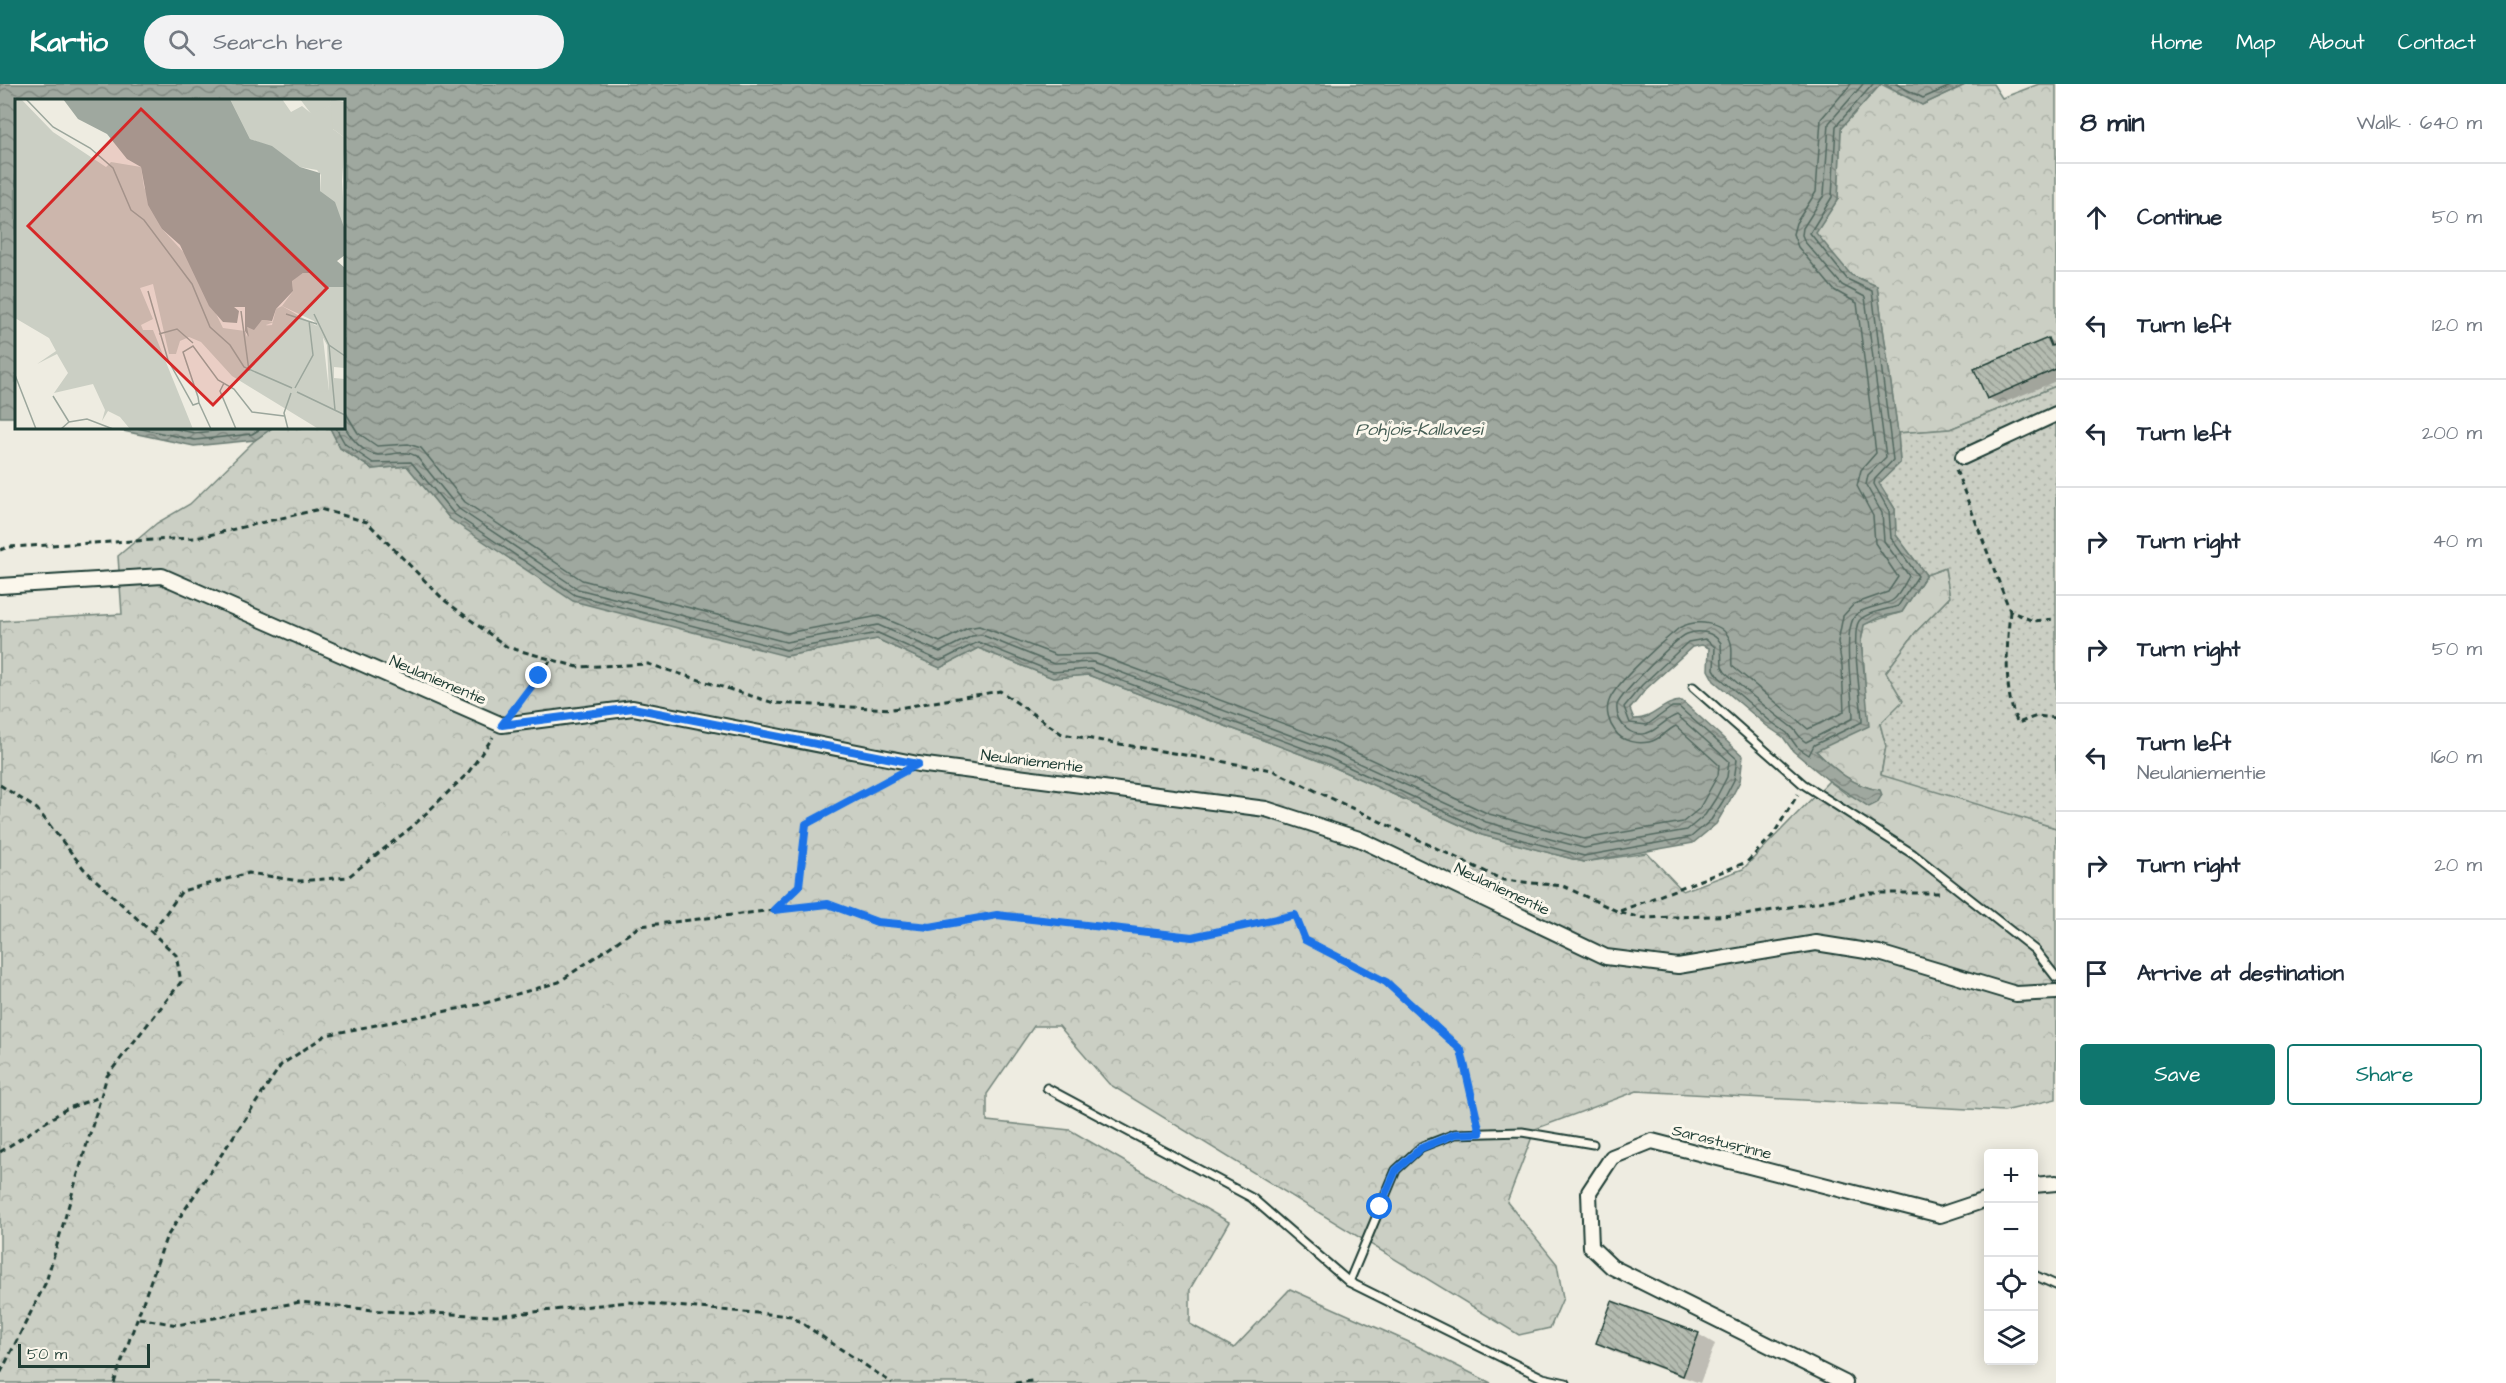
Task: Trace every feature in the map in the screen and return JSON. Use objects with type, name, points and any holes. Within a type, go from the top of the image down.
[{"type":"street","points":[[1963,457],[2056,414]]},
{"type":"street","name":"Neulaniementie","points":[[0,586],[162,576],[502,725],[633,708],[918,764],[1266,809],[1359,839],[1606,957],[1678,966],[1816,943],[1879,953],[2016,994],[2056,992]]},
{"type":"street","name":"Sarastusrinne","points":[[1845,1383],[1612,1267],[1592,1247],[1589,1192],[1612,1157],[1652,1141],[1940,1215],[1984,1201]]},
{"type":"street","points":[[2038,1185],[2056,1183]]},
{"type":"lane","points":[[1693,687],[1803,784],[1913,854],[2035,950],[2056,977]]},
{"type":"lane","points":[[1047,1088],[1252,1198],[1349,1282],[1544,1378],[1566,1383]]},
{"type":"lane","points":[[1349,1282],[1396,1170],[1421,1148],[1455,1134],[1522,1132],[1593,1144]]},
{"type":"lane","points":[[2038,1277],[2056,1285]]},
{"type":"path","points":[[1963,457],[1953,463],[2010,611],[2007,642],[2012,711],[2018,723],[2037,716],[2056,718]]},
{"type":"path","points":[[0,550],[196,538],[320,509],[367,522],[453,607],[507,647],[578,667],[648,664],[774,703],[892,709],[1000,691],[1062,734],[1272,770],[1503,880],[1563,886],[1619,912],[1641,918],[1744,915],[1870,893],[1962,893]]},
{"type":"path","points":[[2010,611],[2033,621],[2056,619]]},
{"type":"path","points":[[153,931],[182,891],[249,873],[299,881],[348,877],[413,826],[468,773],[551,660]]},
{"type":"path","points":[[774,910],[799,886],[806,824],[918,764]]},
{"type":"path","points":[[1619,912],[1747,862],[1773,835],[1803,784]]},
{"type":"path","points":[[0,785],[37,809],[84,869],[153,931],[176,955],[181,982],[107,1076],[46,1282],[0,1374]]},
{"type":"path","points":[[114,1383],[166,1238],[281,1065],[326,1035],[482,1004],[559,982],[640,926],[828,904],[877,922],[930,927],[997,915],[1192,937],[1295,915],[1305,940],[1386,982],[1461,1050],[1480,1133]]},
{"type":"path","points":[[0,1152],[66,1109],[100,1097]]},
{"type":"path","points":[[139,1318],[177,1324],[300,1302],[382,1311],[496,1317],[628,1302],[791,1316],[892,1383]]},
{"type":"path","points":[[1015,1383],[1032,1381],[1036,1383]]},
{"type":"green space","points":[[1881,84],[1922,105],[1967,84],[1993,84],[2002,98],[2039,84],[2056,84],[2056,386],[1950,429],[1898,433],[1877,286],[1851,275],[1815,233],[1838,199],[1841,128]]},
{"type":"green space","points":[[2056,386],[2056,828],[1881,775],[1886,746],[1880,724],[1903,701],[1886,672],[1915,633],[1950,597],[1945,568],[1926,575],[1896,535],[1895,509],[1879,483],[1900,463],[1898,433],[1950,429]]},
{"type":"green space","points":[[271,429],[330,429],[340,448],[372,469],[407,466],[450,519],[786,656],[877,639],[940,668],[978,648],[1053,678],[1088,675],[1325,763],[1482,835],[1584,862],[1647,853],[1683,891],[1743,869],[1829,781],[1849,796],[1880,790],[1853,781],[1816,751],[1866,705],[1861,641],[1864,624],[1902,612],[1926,575],[1945,568],[1950,597],[1915,633],[1886,672],[1904,701],[1880,724],[1886,746],[1881,774],[2056,828],[2056,1099],[2004,1111],[1637,1091],[1535,1129],[1507,1202],[1557,1264],[1563,1298],[1550,1328],[1519,1335],[1109,1084],[1059,1026],[1034,1026],[987,1094],[987,1121],[1070,1130],[1229,1222],[1190,1289],[1190,1324],[1234,1348],[1290,1289],[1411,1343],[1491,1383],[0,1383],[0,621],[122,614],[118,556],[157,523],[190,504],[255,440]]},
{"type":"water","name":"Pohjois-Kallavesi","points":[[0,84],[1881,84],[1841,128],[1838,199],[1816,233],[1851,275],[1877,286],[1898,433],[1900,463],[1879,483],[1895,509],[1896,535],[1926,575],[1902,612],[1880,617],[1864,625],[1861,641],[1869,726],[1816,751],[1853,781],[1880,790],[1882,795],[1877,803],[1869,807],[1829,781],[1793,751],[1783,737],[1714,681],[1708,670],[1709,648],[1702,645],[1692,647],[1646,689],[1630,709],[1634,719],[1641,719],[1669,704],[1682,701],[1743,756],[1740,781],[1716,824],[1693,843],[1584,862],[1482,835],[1325,763],[1088,675],[1053,678],[978,648],[940,668],[877,639],[786,656],[573,601],[450,519],[407,466],[372,469],[340,448],[330,429],[345,429],[345,99],[15,99],[15,417],[0,417]]},
{"type":"water","points":[[1884,84],[1967,84],[1922,105]]},
{"type":"water","points":[[114,429],[271,429],[255,440],[194,446]]},
{"type":"building","points":[[2048,338],[2051,346],[2056,344],[2056,369],[1987,399],[1974,369]]},
{"type":"building","points":[[1612,1301],[1699,1333],[1683,1376],[1596,1343]]},
{"type":"route","points":[[539,676],[502,725],[633,708],[918,764],[806,824],[799,886],[774,910],[828,904],[877,922],[930,927],[997,915],[1192,937],[1295,915],[1305,940],[1386,982],[1461,1050],[1480,1133],[1455,1134],[1421,1148],[1396,1170],[1380,1207]]}]
